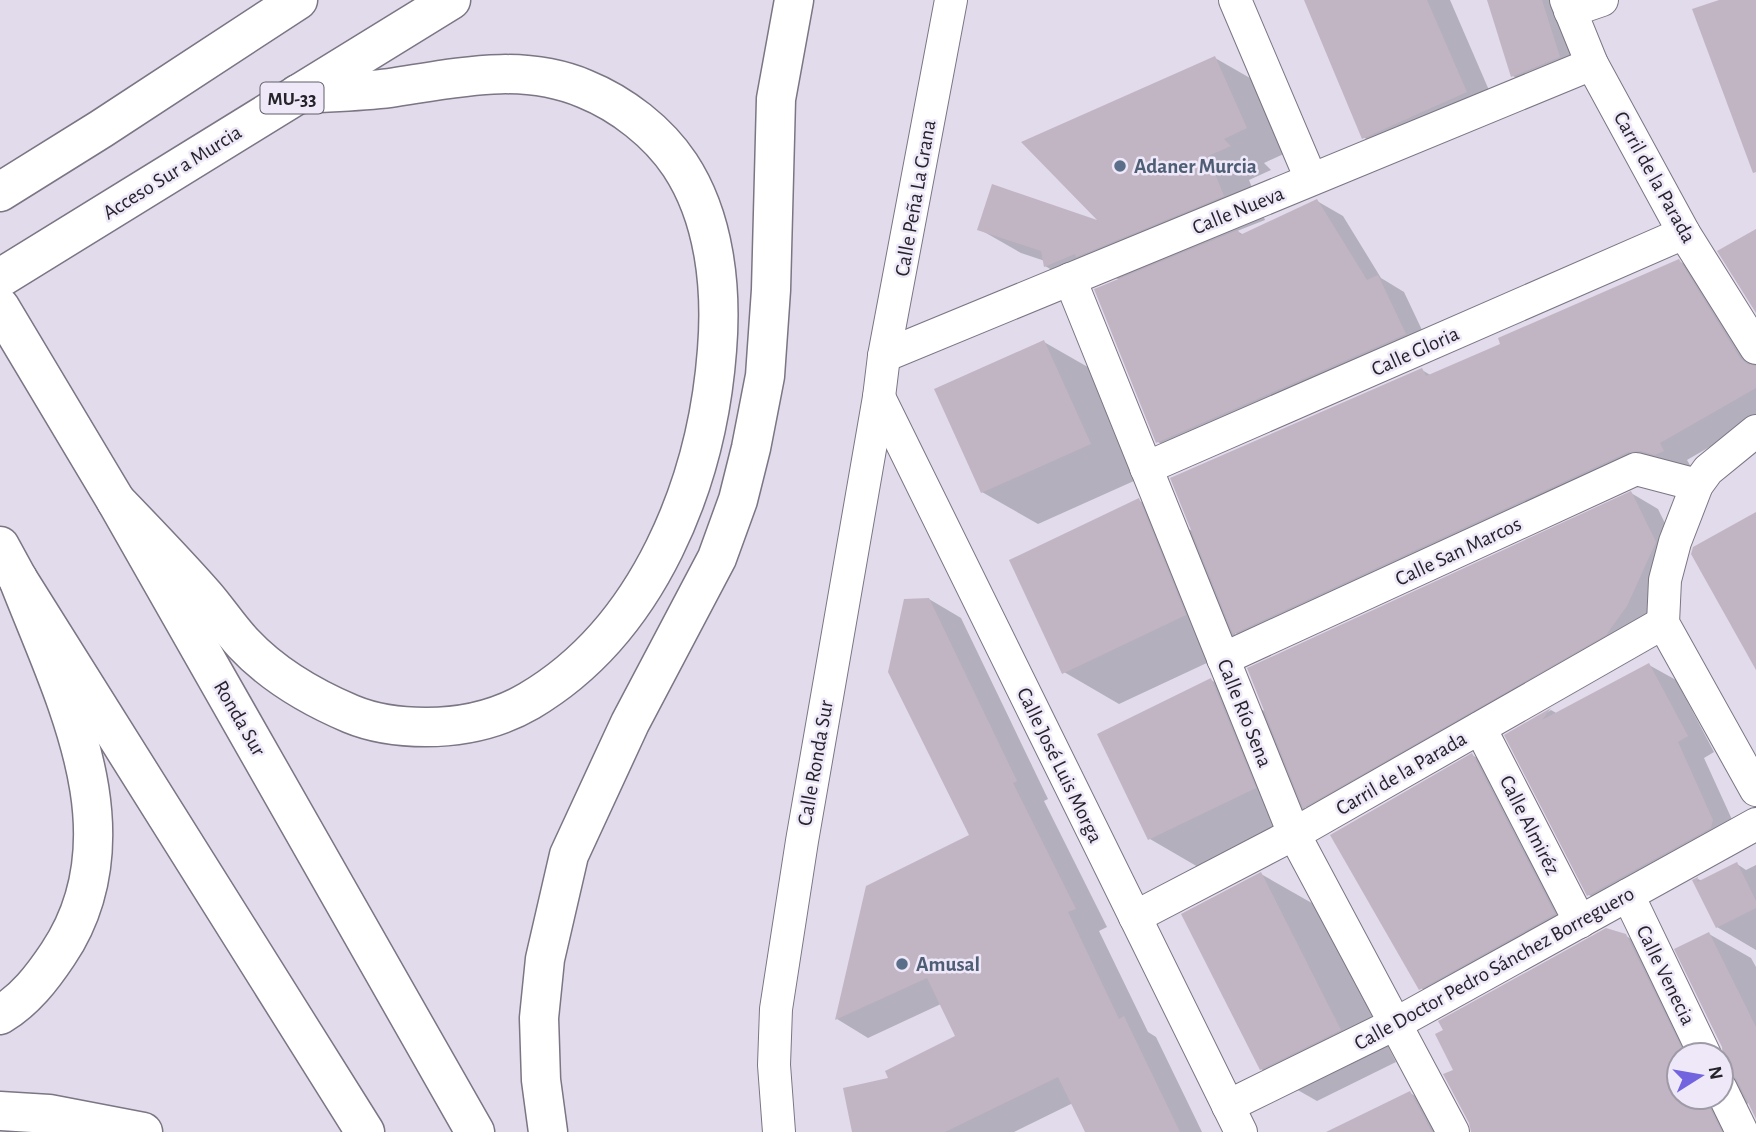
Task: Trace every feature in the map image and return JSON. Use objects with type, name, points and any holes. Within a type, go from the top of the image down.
[{"type":"main road","points":[[0,192],[101,130],[298,0]]},
{"type":"main road","name":"Acceso Sur a Murcia","points":[[0,278],[451,0]]},
{"type":"main road","points":[[548,1132],[541,1080],[539,1018],[545,959],[569,855],[630,723],[717,558],[738,500],[751,448],[765,376],[771,290],[776,99],[794,0]]},
{"type":"main road","points":[[116,501],[207,598],[244,644],[270,667],[317,698],[356,716],[400,727],[440,727],[474,723],[526,703],[553,685],[580,663],[611,631],[657,561],[682,510],[699,461],[710,412],[719,326],[717,281],[710,237],[696,198],[680,166],[656,135],[622,109],[586,89],[554,79],[517,73],[472,74],[384,88],[298,94]]},
{"type":"main road","name":"Ronda Sur","points":[[0,307],[116,501],[475,1132]]},
{"type":"main road","points":[[0,546],[18,579],[365,1132]]},
{"type":"main road","points":[[0,1015],[16,1006],[42,977],[65,943],[82,907],[92,865],[92,814],[87,768],[69,706],[18,579]]},
{"type":"main road","points":[[0,1111],[49,1114],[143,1132]]},
{"type":"street","name":"Calle Peña La Grana","points":[[879,397],[884,356],[951,0]]},
{"type":"street","points":[[1235,0],[1311,179]]},
{"type":"street","points":[[1568,5],[1602,0]]},
{"type":"street","name":"Carril de la Parada","points":[[1568,5],[1592,64],[1684,233],[1756,348]]},
{"type":"street","name":"Calle Nueva","points":[[884,356],[1592,64]]},
{"type":"street","name":"Calle Gloria","points":[[1146,468],[1684,233]]},
{"type":"street","name":"Calle Río Sena","points":[[1070,279],[1294,834],[1453,1132]]},
{"type":"street","name":"Calle José Luis Morga","points":[[879,397],[1235,1119]]},
{"type":"street","name":"Calle Ronda Sur","points":[[779,1132],[774,1065],[776,1009],[802,841],[879,397]]},
{"type":"street","points":[[1756,431],[1708,470],[1698,485],[1675,542],[1665,580],[1663,624],[1756,790]]},
{"type":"street","name":"Calle San Marcos","points":[[1223,659],[1636,469],[1698,485]]},
{"type":"street","name":"Carril de la Parada","points":[[1135,917],[1294,834],[1663,624]]},
{"type":"street","name":"Calle Almiréz","points":[[1480,728],[1580,922]]},
{"type":"street","name":"Calle Doctor Pedro Sánchez Borreguero","points":[[1235,1119],[1395,1024],[1756,824]]},
{"type":"street","name":"Calle Venecia","points":[[1628,895],[1698,1041]]},
{"type":"street","points":[[1732,1111],[1742,1132]]},
{"type":"building","points":[[1304,0],[1427,0],[1467,92],[1362,139]]},
{"type":"building","points":[[1487,0],[1542,0],[1560,57],[1511,77]]},
{"type":"building","points":[[1719,0],[1756,0],[1756,172],[1753,173],[1692,9]]},
{"type":"building","name":"Adaner Murcia","points":[[1215,56],[1247,128],[1224,139],[1231,146],[1208,156],[1224,196],[1076,257],[1075,254],[1044,267],[1041,251],[977,230],[992,184],[1097,220],[1021,142]]},
{"type":"building","points":[[1317,199],[1367,280],[1378,275],[1406,334],[1156,443],[1094,289],[1238,230],[1240,235]]},
{"type":"building","points":[[1756,229],[1756,313],[1717,251]]},
{"type":"building","points":[[1679,259],[1740,358],[1747,364],[1756,366],[1756,388],[1660,443],[1664,451],[1655,455],[1641,451],[1628,452],[1233,634],[1170,478],[1422,368],[1426,376],[1500,344],[1498,338]]},
{"type":"building","points":[[1044,340],[1091,444],[981,493],[934,389]]},
{"type":"building","points":[[1631,491],[1656,542],[1627,606],[1606,635],[1303,808],[1247,668]]},
{"type":"building","points":[[1139,498],[1186,615],[1062,674],[1009,560]]},
{"type":"building","points":[[1756,512],[1756,670],[1691,554],[1693,547]]},
{"type":"building","points":[[929,598],[1017,781],[1013,783],[1076,909],[1068,912],[1119,1019],[1124,1016],[1180,1132],[1085,1132],[1058,1077],[945,1132],[852,1132],[843,1088],[888,1078],[885,1071],[955,1036],[927,978],[835,1020],[866,886],[969,835],[888,672],[904,599]]},
{"type":"building","points":[[1649,663],[1688,736],[1678,742],[1713,820],[1711,828],[1587,896],[1504,735],[1551,708],[1542,720]]},
{"type":"building","points":[[1211,678],[1256,788],[1148,840],[1097,734]]},
{"type":"building","points":[[1472,753],[1555,914],[1419,990],[1330,835]]},
{"type":"building","points":[[1737,862],[1756,901],[1756,908],[1716,928],[1692,880],[1698,877],[1697,882]]},
{"type":"building","points":[[1261,872],[1341,1030],[1260,1070],[1181,914]]},
{"type":"building","points":[[1606,928],[1626,934],[1678,1041],[1665,1041],[1665,1111],[1711,1111],[1722,1132],[1471,1132],[1469,1123],[1443,1074],[1453,1070],[1435,1034],[1443,1030],[1438,1021]]},
{"type":"building","points":[[1709,932],[1756,1027],[1756,1119],[1735,1078],[1735,1041],[1719,1041],[1674,949]]},
{"type":"building","points":[[1410,1091],[1432,1132],[1326,1132]]},
{"type":"place","name":"Adaner Murcia","points":[[1120,166]]},
{"type":"place","name":"Amusal","points":[[902,964]]}]
